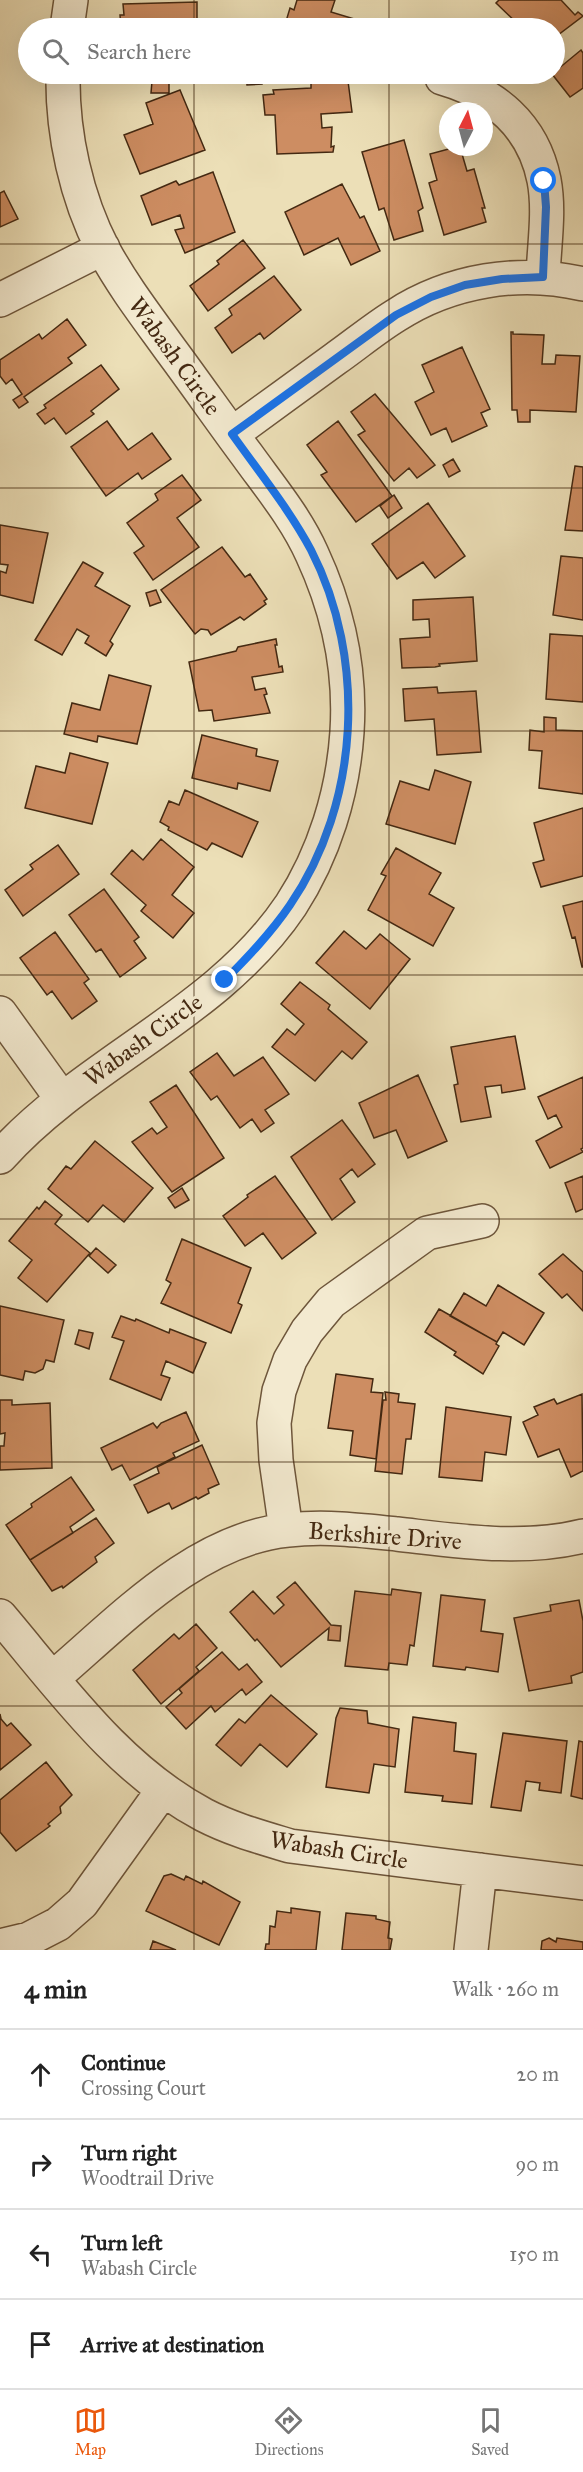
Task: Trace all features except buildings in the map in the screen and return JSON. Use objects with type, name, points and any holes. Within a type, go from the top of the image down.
[{"type":"street","points":[[68,18],[71,0]]},
{"type":"street","name":"Wabash Circle","points":[[0,1157],[24,1131],[62,1099],[225,980],[262,943],[291,903],[312,865],[335,809],[346,758],[348,710],[345,656],[332,603],[311,551],[287,510],[128,292],[103,248],[82,199],[69,148],[63,84]]},
{"type":"street","points":[[463,84],[495,101],[519,124],[536,153],[544,181],[546,207],[543,277]]},
{"type":"street","points":[[0,300],[103,248]]},
{"type":"street","points":[[232,434],[396,315],[431,297],[474,283],[502,279],[543,277],[583,284]]},
{"type":"street","points":[[0,1013],[62,1099]]},
{"type":"street","points":[[286,1530],[276,1460],[274,1423],[279,1391],[290,1360],[307,1331],[331,1302],[427,1233],[482,1221]]},
{"type":"street","name":"Berkshire Drive","points":[[53,1678],[170,1580],[209,1555],[252,1537],[286,1530],[337,1527],[468,1542],[519,1545],[583,1536]]},
{"type":"street","name":"Wabash Circle","points":[[0,1616],[117,1751],[163,1790],[204,1815],[246,1833],[290,1845],[583,1883]]},
{"type":"street","points":[[0,1946],[29,1939],[58,1924],[82,1902],[163,1790]]},
{"type":"street","points":[[471,1950],[480,1870]]},
{"type":"route","points":[[225,980],[262,943],[291,903],[318,855],[335,809],[346,758],[348,710],[345,656],[332,603],[311,551],[287,510],[232,434],[396,315],[431,297],[465,285],[502,279],[543,277],[546,207],[544,181]]}]
